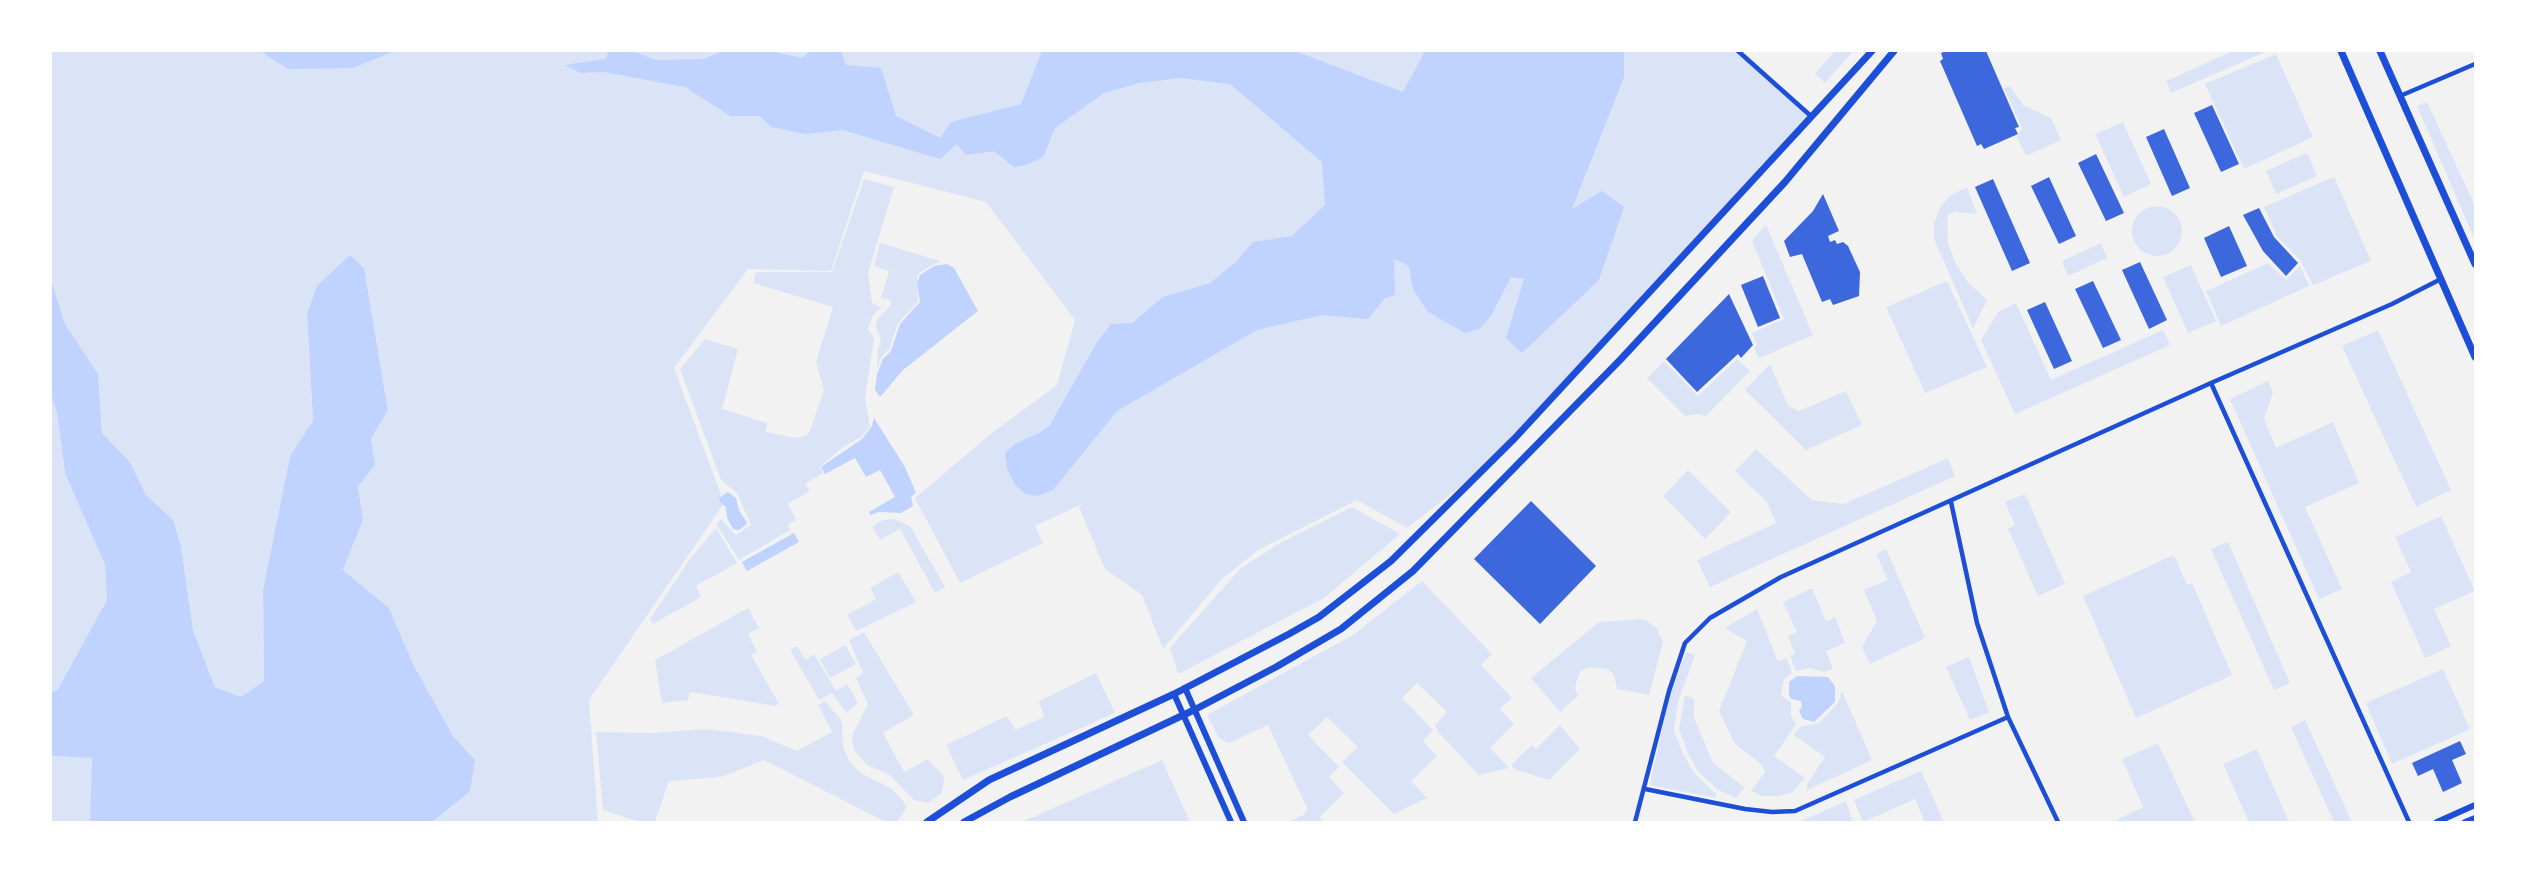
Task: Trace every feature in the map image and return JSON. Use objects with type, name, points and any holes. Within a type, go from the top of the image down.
[{"type":"main road","points":[[927,822],[990,780],[1174,694],[1319,617],[1391,561],[1515,438],[1813,118],[1872,51]]},
{"type":"main road","points":[[964,822],[992,806],[1194,710],[1341,629],[1413,571],[1621,359],[1785,182],[1894,51]]},
{"type":"main road","points":[[2341,51],[2439,280],[2475,357]]},
{"type":"main road","points":[[2380,51],[2475,264]]},
{"type":"main road","points":[[1185,688],[1244,822]]},
{"type":"main road","points":[[1174,694],[1232,822]]},
{"type":"main road","points":[[2437,822],[2475,805]]},
{"type":"main road","points":[[2465,822],[2475,818]]},
{"type":"street","points":[[1738,51],[1813,118]]},
{"type":"street","points":[[2400,96],[2475,64]]},
{"type":"street","points":[[1635,822],[1669,692],[1685,643],[1710,618],[1781,577],[1951,502],[2211,382],[2392,304],[2439,280]]},
{"type":"street","points":[[2211,382],[2409,822]]},
{"type":"street","points":[[1951,502],[1977,623],[2008,717],[2058,822]]},
{"type":"street","points":[[1645,789],[1752,810],[1795,811],[2008,717]]},
{"type":"shaded area","points":[[51,51],[1737,51],[1813,118],[1483,469],[1407,528],[1357,500],[1258,550],[1221,580],[1163,649],[1142,595],[1105,569],[1079,507],[1086,499],[1078,506],[1035,526],[1043,543],[960,583],[915,498],[993,432],[1057,385],[1075,320],[986,202],[864,171],[831,271],[748,269],[674,368],[724,503],[589,700],[598,822],[432,822],[444,811],[474,760],[453,736],[413,664],[389,608],[343,570],[363,520],[358,487],[375,465],[371,439],[388,409],[364,268],[350,256],[307,314],[313,421],[290,456],[263,590],[264,681],[241,697],[215,687],[193,630],[181,546],[173,520],[146,495],[130,462],[102,433],[98,374],[65,324],[51,280]]},
{"type":"shaded area","points":[[1835,51],[1853,51],[1825,83],[1815,74]]},
{"type":"shaded area","points":[[2233,51],[2268,51],[2171,93],[2166,81]]},
{"type":"shaded area","points":[[2276,54],[2313,137],[2244,169],[2205,84]]},
{"type":"shaded area","points":[[2010,86],[2023,105],[2051,118],[2061,140],[2026,156],[2017,137],[2022,128],[2004,88]]},
{"type":"shaded area","points":[[2427,102],[2475,206],[2475,240],[2417,106]]},
{"type":"shaded area","points":[[2123,122],[2151,184],[2124,197],[2095,134]]},
{"type":"shaded area","points":[[2307,153],[2317,176],[2276,194],[2266,171]]},
{"type":"shaded area","points":[[2334,177],[2371,261],[2313,285],[2300,260],[2277,236],[2264,207]]},
{"type":"shaded area","points":[[864,179],[894,187],[868,273],[872,303],[881,307],[872,317],[868,329],[874,338],[865,398],[870,427],[861,437],[843,447],[820,467],[823,473],[805,484],[810,491],[788,504],[796,520],[788,525],[790,530],[739,560],[716,524],[721,519],[736,535],[751,525],[737,493],[721,480],[680,369],[705,339],[738,349],[722,409],[767,423],[766,432],[795,438],[805,436],[810,431],[824,390],[816,362],[833,307],[753,283],[756,272],[832,272]]},
{"type":"shaded area","points":[[1967,187],[1977,214],[1954,212],[1949,214],[1947,220],[1948,243],[1955,262],[1966,280],[1987,300],[1973,328],[1934,239],[1934,224],[1940,207],[1950,196]]},
{"type":"shaded area","points":[[2157,206],[2166,208],[2177,217],[2182,231],[2180,240],[2171,251],[2157,256],[2148,254],[2137,245],[2132,231],[2134,222],[2143,211]]},
{"type":"shaded area","points":[[1766,225],[1813,335],[1759,358],[1754,348],[1757,345],[1752,333],[1784,319],[1752,241]]},
{"type":"shaded area","points":[[880,243],[940,261],[917,276],[918,302],[898,323],[889,349],[881,358],[877,370],[881,339],[876,328],[877,320],[891,305],[890,300],[881,298],[889,271],[874,266]]},
{"type":"shaded area","points":[[2101,243],[2107,258],[2068,276],[2062,261]]},
{"type":"shaded area","points":[[2268,263],[2286,280],[2300,266],[2309,286],[2221,326],[2206,291]]},
{"type":"shaded area","points":[[2191,265],[2216,321],[2188,333],[2163,277]]},
{"type":"shaded area","points":[[1947,281],[1987,367],[1925,393],[1886,307]]},
{"type":"shaded area","points":[[2016,303],[2051,380],[2163,330],[2170,345],[2015,414],[1981,340],[1998,312]]},
{"type":"shaded area","points":[[2378,330],[2451,490],[2416,507],[2342,346]]},
{"type":"shaded area","points":[[1737,359],[1750,371],[1706,416],[1699,414],[1685,416],[1647,378],[1664,361],[1698,396]]},
{"type":"shaded area","points":[[1770,364],[1788,406],[1799,411],[1846,391],[1862,425],[1806,450],[1745,390]]},
{"type":"shaded area","points":[[2268,381],[2273,393],[2264,419],[2276,448],[2333,422],[2359,483],[2305,507],[2342,589],[2319,599],[2230,399]]},
{"type":"shaded area","points":[[51,396],[57,412],[65,473],[105,565],[107,600],[58,689],[51,693]]},
{"type":"shaded area","points":[[1756,449],[1812,500],[1844,504],[1948,458],[1955,476],[1710,587],[1697,560],[1776,523],[1767,502],[1735,471]]},
{"type":"shaded area","points":[[1688,470],[1731,512],[1705,539],[1663,496]]},
{"type":"shaded area","points":[[2025,494],[2065,584],[2038,596],[2008,529],[2015,525],[2005,502]]},
{"type":"shaded area","points":[[1352,507],[1400,534],[1324,598],[1178,674],[1170,648],[1240,569],[1278,544]]},
{"type":"shaded area","points":[[2441,516],[2475,591],[2434,609],[2451,646],[2425,658],[2391,582],[2411,572],[2395,537]]},
{"type":"shaded area","points":[[894,519],[910,526],[945,587],[935,593],[900,529],[880,540],[872,527],[883,520]]},
{"type":"shaded area","points":[[716,528],[737,563],[696,586],[701,597],[653,624],[650,619],[690,559]]},
{"type":"shaded area","points":[[2228,542],[2290,683],[2274,690],[2211,549]]},
{"type":"shaded area","points":[[1886,549],[1925,638],[1870,664],[1862,647],[1877,621],[1864,590],[1888,580],[1876,554]]},
{"type":"shaded area","points":[[2174,555],[2187,585],[2192,583],[2232,675],[2136,718],[2083,596]]},
{"type":"shaded area","points":[[898,572],[916,602],[856,631],[847,615],[876,599],[870,588]]},
{"type":"shaded area","points":[[1422,581],[1492,654],[1481,665],[1512,698],[1500,709],[1514,724],[1490,748],[1509,768],[1479,775],[1439,733],[1435,725],[1447,712],[1417,683],[1402,698],[1433,730],[1423,741],[1437,756],[1411,781],[1427,798],[1394,814],[1342,762],[1358,747],[1327,717],[1308,735],[1339,767],[1329,777],[1344,793],[1320,817],[1324,822],[1288,822],[1305,814],[1307,808],[1268,725],[1229,743],[1219,738],[1207,715],[1353,635]]},
{"type":"shaded area","points":[[1812,588],[1826,621],[1835,617],[1845,643],[1826,651],[1833,669],[1824,672],[1809,668],[1796,671],[1790,656],[1795,654],[1788,636],[1797,632],[1783,602]]},
{"type":"shaded area","points":[[748,608],[759,628],[748,634],[757,652],[751,655],[779,704],[775,706],[690,692],[688,700],[662,703],[655,660]]},
{"type":"shaded area","points":[[1757,609],[1778,661],[1787,658],[1792,673],[1784,679],[1781,695],[1791,703],[1791,716],[1796,724],[1774,756],[1805,778],[1793,792],[1779,796],[1762,796],[1751,791],[1765,772],[1761,764],[1735,744],[1719,711],[1747,641],[1725,628]]},
{"type":"shaded area","points":[[1643,619],[1656,627],[1663,642],[1649,695],[1617,689],[1614,675],[1608,669],[1589,667],[1581,671],[1577,679],[1575,688],[1578,696],[1560,712],[1531,678],[1599,622]]},
{"type":"shaded area","points":[[864,632],[914,715],[883,733],[904,772],[928,759],[944,777],[942,793],[928,803],[914,800],[890,775],[867,765],[854,750],[852,736],[868,704],[856,678],[863,673],[849,640]]},
{"type":"shaded area","points":[[845,645],[856,664],[830,678],[820,659]]},
{"type":"shaded area","points":[[797,646],[805,660],[814,654],[836,691],[847,684],[858,703],[846,713],[832,693],[819,700],[790,650]]},
{"type":"shaded area","points":[[1686,652],[1695,655],[1678,702],[1674,730],[1683,754],[1695,774],[1716,794],[1716,798],[1650,785],[1670,694]]},
{"type":"shaded area","points":[[1969,657],[1989,712],[1970,720],[1946,667]]},
{"type":"shaded area","points":[[2443,669],[2470,729],[2392,764],[2366,703]]},
{"type":"shaded area","points":[[1096,673],[1115,713],[963,780],[946,745],[1007,716],[1015,730],[1044,717],[1039,701]]},
{"type":"shaded area","points":[[1842,691],[1872,760],[1807,790],[1807,784],[1825,757],[1794,735],[1800,727],[1819,723],[1838,703]]},
{"type":"shaded area","points":[[1685,695],[1694,699],[1694,718],[1713,763],[1745,788],[1736,798],[1719,790],[1698,772],[1688,753],[1679,729]]},
{"type":"shaded area","points":[[825,701],[842,721],[843,746],[850,763],[863,774],[892,789],[904,802],[906,808],[898,821],[886,822],[764,760],[721,777],[669,781],[655,822],[640,822],[603,810],[596,732],[653,733],[706,729],[761,736],[797,751],[832,732],[818,705]]},
{"type":"shaded area","points":[[2305,720],[2352,822],[2334,822],[2291,727]]},
{"type":"shaded area","points":[[1560,725],[1580,749],[1549,780],[1516,770],[1511,765],[1532,745],[1536,749]]},
{"type":"shaded area","points":[[2158,743],[2195,822],[2112,822],[2143,807],[2122,759]]},
{"type":"shaded area","points":[[2257,749],[2289,822],[2249,822],[2223,764]]},
{"type":"shaded area","points":[[51,756],[92,758],[90,822],[51,822]]},
{"type":"shaded area","points":[[1162,760],[1190,822],[1022,822]]},
{"type":"shaded area","points":[[1921,771],[1944,822],[1925,822],[1915,799],[1863,822],[1854,800]]},
{"type":"shaded area","points":[[1846,801],[1853,822],[1799,822]]},
{"type":"water","points":[[260,51],[395,51],[353,68],[288,69]]},
{"type":"water","points":[[609,51],[633,51],[656,60],[703,59],[723,51],[770,51],[802,58],[810,51],[841,51],[846,65],[881,68],[896,116],[940,138],[951,122],[1021,104],[1042,51],[1295,51],[1403,92],[1425,51],[1624,51],[1624,77],[1572,209],[1602,191],[1624,207],[1599,280],[1522,353],[1506,338],[1524,279],[1511,277],[1491,316],[1479,329],[1465,333],[1428,312],[1413,289],[1409,266],[1394,259],[1395,295],[1385,298],[1368,319],[1322,315],[1257,330],[1117,411],[1053,490],[1037,496],[1026,494],[1015,485],[1007,469],[1005,453],[1015,444],[1050,425],[1097,342],[1111,324],[1132,323],[1163,297],[1210,283],[1235,263],[1253,242],[1292,236],[1325,205],[1322,162],[1230,84],[1180,78],[1139,83],[1104,93],[1055,128],[1043,157],[1026,165],[1014,167],[994,151],[966,155],[957,144],[940,159],[843,130],[805,134],[771,127],[760,116],[730,116],[685,87],[604,72],[581,73],[565,65],[605,59]]},
{"type":"water","points":[[350,255],[364,268],[388,410],[371,439],[375,465],[358,487],[363,520],[343,570],[389,608],[413,664],[453,736],[475,760],[470,791],[432,822],[90,822],[92,758],[51,756],[51,693],[58,689],[107,600],[105,565],[65,473],[57,412],[51,396],[51,280],[65,324],[98,374],[102,433],[130,462],[146,495],[173,520],[181,546],[193,630],[215,687],[241,697],[264,681],[263,590],[290,456],[313,421],[307,314],[317,286]]},
{"type":"water","points":[[947,264],[954,268],[978,311],[903,370],[880,397],[875,390],[877,374],[883,359],[891,351],[900,324],[920,302],[917,283],[920,275],[934,266]]},
{"type":"water","points":[[874,418],[905,467],[916,493],[911,497],[913,506],[901,513],[879,512],[871,515],[869,512],[895,497],[880,470],[866,477],[855,458],[825,474],[821,467],[862,439],[872,426]]},
{"type":"water","points":[[728,492],[736,498],[739,510],[747,524],[739,530],[733,529],[727,518],[726,507],[720,502],[719,498]]},
{"type":"water","points":[[794,533],[799,542],[747,571],[742,562]]},
{"type":"water","points":[[1797,676],[1828,677],[1835,686],[1835,702],[1814,722],[1803,719],[1799,711],[1802,707],[1801,701],[1791,699],[1789,695],[1789,682]]},
{"type":"building","points":[[1986,51],[2019,127],[2015,128],[2018,134],[1984,149],[1981,144],[1977,146],[1940,61],[1943,59],[1941,53]]},
{"type":"building","points":[[2212,105],[2239,164],[2221,172],[2194,113]]},
{"type":"building","points":[[2164,129],[2190,188],[2172,196],[2146,137]]},
{"type":"building","points":[[2096,154],[2124,213],[2106,221],[2078,163]]},
{"type":"building","points":[[2049,177],[2076,236],[2059,244],[2031,186]]},
{"type":"building","points":[[1993,179],[2030,263],[2012,271],[1975,187]]},
{"type":"building","points":[[1823,194],[1839,231],[1828,236],[1830,242],[1835,240],[1837,244],[1843,242],[1848,246],[1860,272],[1859,296],[1833,305],[1830,299],[1822,302],[1802,254],[1790,257],[1784,241],[1813,211]]},
{"type":"building","points":[[2259,208],[2274,237],[2298,263],[2286,276],[2263,251],[2243,215]]},
{"type":"building","points":[[2229,226],[2247,266],[2221,277],[2204,238]]},
{"type":"building","points":[[2140,262],[2167,320],[2149,329],[2122,270]]},
{"type":"building","points":[[1763,276],[1780,318],[1758,327],[1741,285]]},
{"type":"building","points":[[2093,281],[2121,340],[2103,348],[2075,289]]},
{"type":"building","points":[[1729,294],[1753,345],[1741,358],[1738,354],[1697,392],[1666,359]]},
{"type":"building","points":[[2045,302],[2072,361],[2054,369],[2027,310]]},
{"type":"building","points":[[1531,501],[1596,566],[1540,624],[1474,559]]},
{"type":"building","points":[[2460,741],[2466,754],[2452,760],[2462,783],[2443,792],[2433,769],[2418,776],[2412,763]]}]
